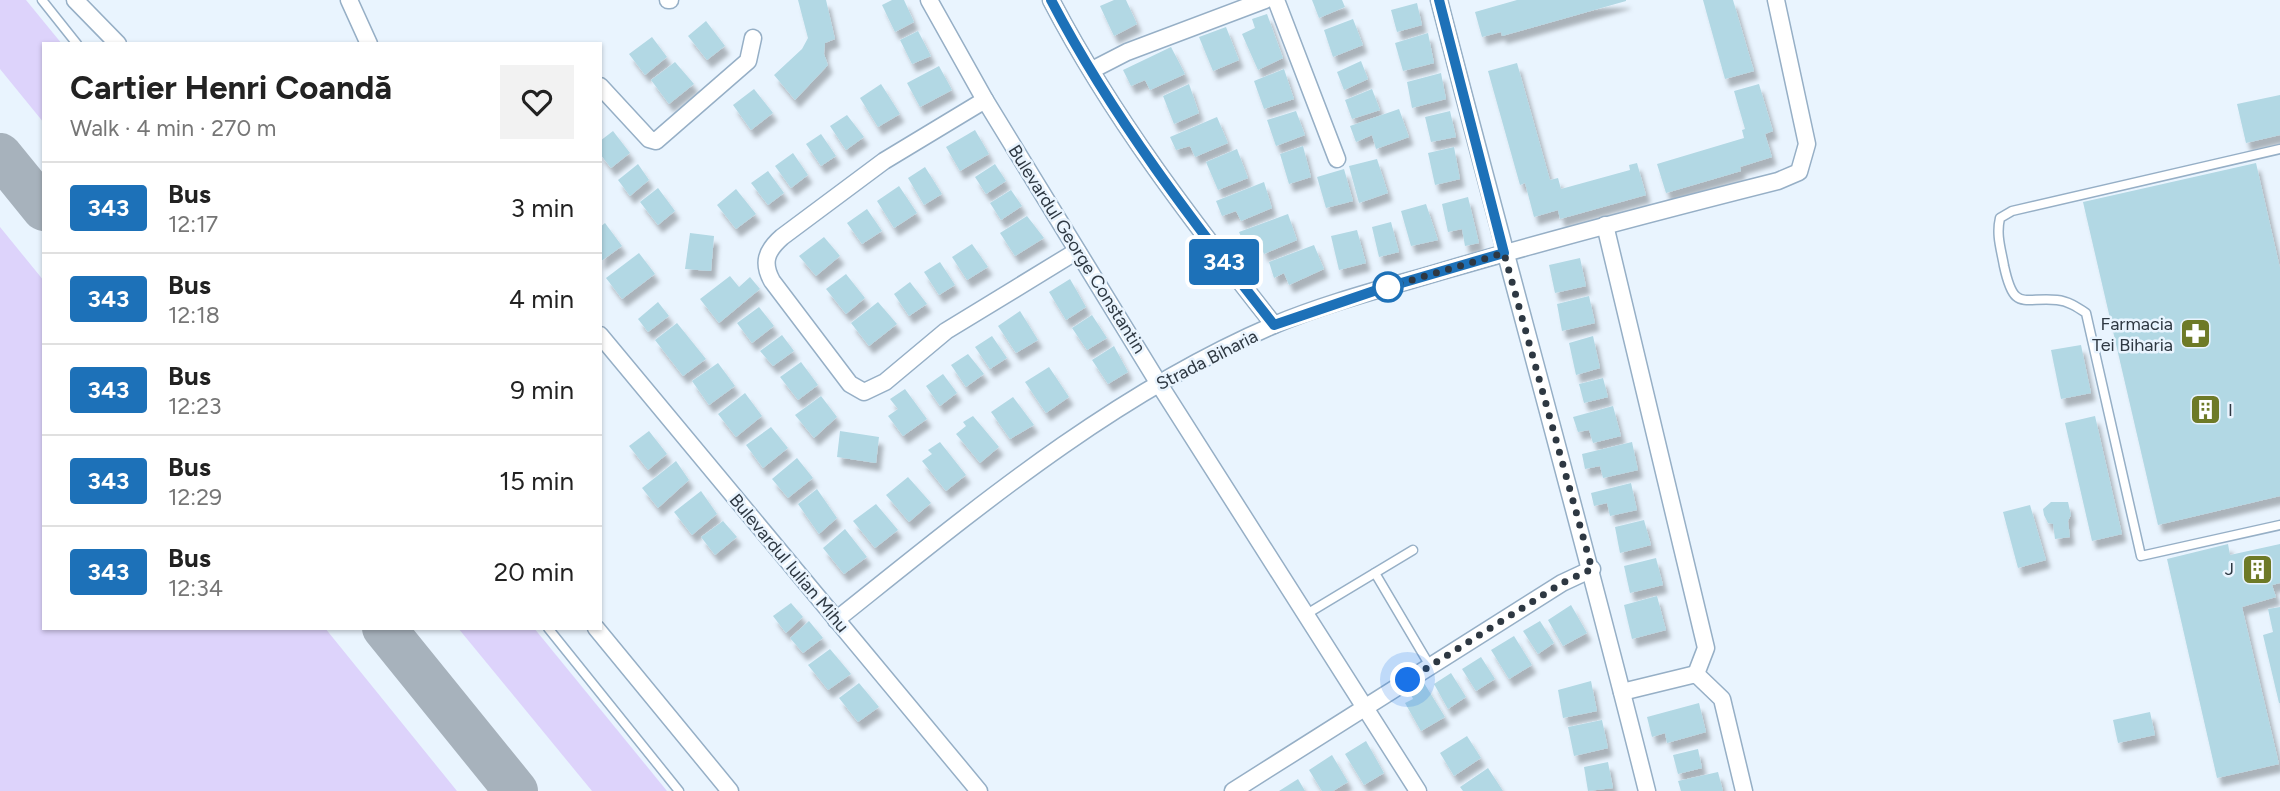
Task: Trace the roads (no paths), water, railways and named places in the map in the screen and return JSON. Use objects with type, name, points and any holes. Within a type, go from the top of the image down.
[{"type":"street","points":[[75,0],[116,42]]},
{"type":"street","points":[[349,0],[368,42]]},
{"type":"street","name":"Bulevardul George Constantin","points":[[929,0],[985,100],[1077,251],[1364,708]]},
{"type":"street","points":[[1051,0],[1092,70],[1170,188],[1274,325]]},
{"type":"street","points":[[1092,70],[1127,52],[1265,0]]},
{"type":"street","points":[[1276,0],[1337,159]]},
{"type":"street","points":[[1439,0],[1504,253],[1592,569],[1647,791]]},
{"type":"street","name":"Strada Biharia","points":[[836,620],[984,500],[1085,430],[1159,384],[1274,325],[1374,291],[1504,253],[1779,181],[1799,172],[1807,144],[1776,0]]},
{"type":"street","points":[[602,88],[649,139],[656,141],[748,61],[753,38]]},
{"type":"street","points":[[985,100],[884,161],[769,248],[766,270],[772,281],[850,384],[864,392],[885,382],[946,331],[1077,251]]},
{"type":"street","points":[[1605,226],[1706,648],[1696,674]]},
{"type":"street","name":"Bulevardul Iulian Mihu","points":[[602,337],[979,791]]},
{"type":"street","points":[[1233,791],[1562,583],[1592,569]]},
{"type":"street","points":[[598,630],[730,791]]},
{"type":"street","points":[[1622,692],[1696,674]]},
{"type":"street","points":[[1696,674],[1722,699],[1744,791]]},
{"type":"street","points":[[1364,708],[1419,791]]},
{"type":"lane","points":[[43,0],[75,42]]},
{"type":"lane","points":[[2280,149],[2012,211],[2000,218],[1997,232],[2008,285],[2017,298],[2028,302],[2058,300],[2072,304],[2086,313],[2141,556],[2280,525]]},
{"type":"lane","points":[[1305,615],[1413,550]]},
{"type":"lane","points":[[1375,573],[1430,666]]},
{"type":"lane","points":[[550,630],[679,791]]},
{"type":"place","name":"Farmacia Tei Biharia","points":[[2196,334]]},
{"type":"place","name":"I","points":[[2205,410]]},
{"type":"place","name":"J","points":[[2257,569]]}]
